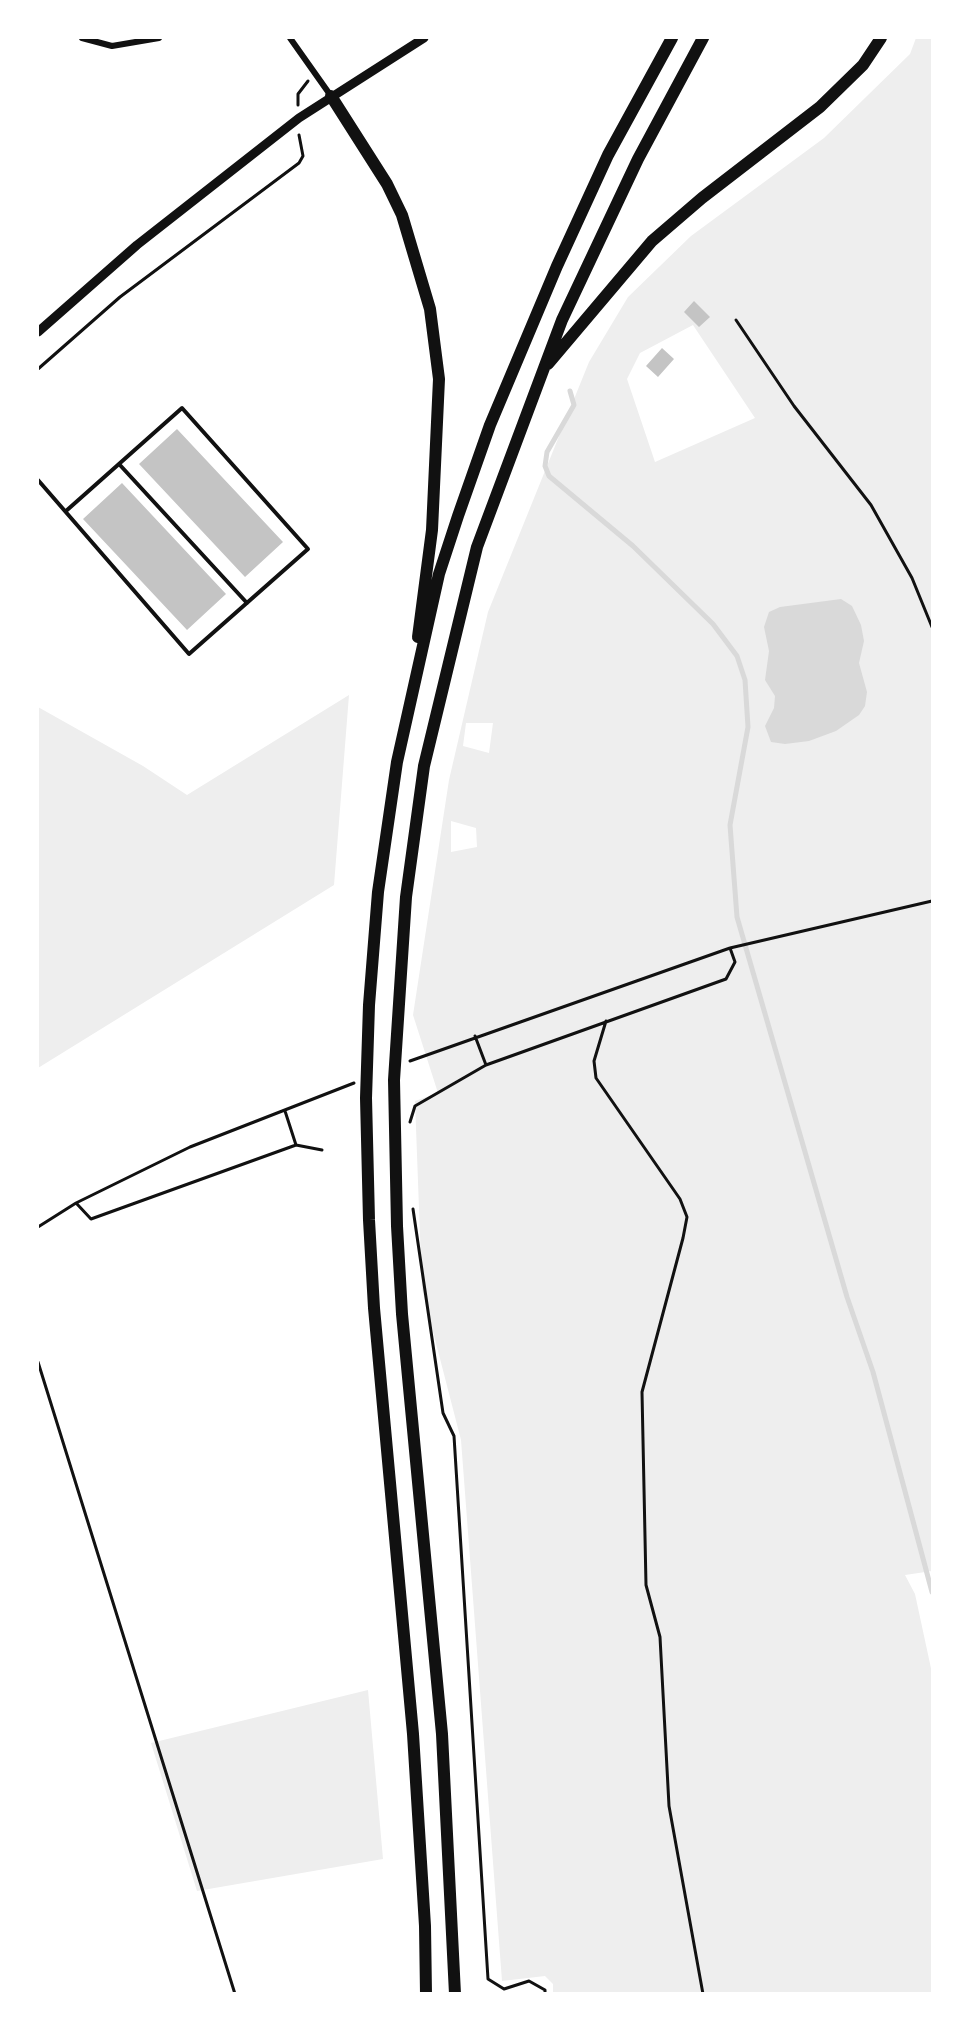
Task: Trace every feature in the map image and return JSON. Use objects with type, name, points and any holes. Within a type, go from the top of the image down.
[{"type":"highway","points":[[426,1994],[424,1905],[413,1734],[373,1297],[366,1098],[369,1005],[378,892],[397,762],[439,574],[490,425],[557,266],[608,155],[672,38]]},
{"type":"highway","points":[[454,1994],[442,1734],[402,1303],[394,1080],[397,1003],[406,897],[423,777],[453,635],[477,546],[540,375],[600,236],[703,38]]},
{"type":"highway","points":[[540,375],[652,241],[702,198],[820,107],[863,65],[881,38]]},
{"type":"highway","points":[[331,96],[387,184],[402,215],[420,269],[429,309],[439,379],[432,530],[407,716]]},
{"type":"street","points":[[82,38],[112,46],[159,38]]},
{"type":"street","points":[[290,38],[331,96]]},
{"type":"street","points":[[38,332],[137,245],[299,118],[424,38]]},
{"type":"lane","points":[[38,480],[189,654],[308,549],[182,408],[66,511]]},
{"type":"lane","points":[[119,464],[247,603]]},
{"type":"path","points":[[38,369],[120,297],[299,163],[303,156],[300,148],[298,94],[316,74]]},
{"type":"path","points":[[736,320],[794,406],[871,505],[912,578],[933,627]]},
{"type":"path","points":[[444,1048],[732,948],[933,901]]},
{"type":"path","points":[[408,1129],[415,1106],[486,1065],[726,980],[735,962],[732,948]]},
{"type":"path","points":[[606,1021],[594,1061],[596,1078],[680,1199],[687,1217],[642,1392],[646,1585],[660,1637],[669,1806],[703,1994]]},
{"type":"path","points":[[476,1036],[486,1065]]},
{"type":"path","points":[[38,1227],[76,1203],[190,1147],[299,1104]]},
{"type":"path","points":[[285,1111],[296,1145]]},
{"type":"path","points":[[76,1203],[91,1219],[296,1145],[322,1150]]},
{"type":"path","points":[[411,1201],[443,1413],[454,1436],[488,1979],[504,1989],[529,1981],[545,1990],[545,1994]]},
{"type":"path","points":[[38,1362],[235,1994]]},
{"type":"shaded area","points":[[916,38],[932,38],[932,1571],[905,1575],[915,1594],[932,1673],[932,1993],[553,1994],[553,1984],[545,1976],[502,1981],[461,1440],[422,1289],[415,1101],[438,1093],[413,1015],[449,780],[488,612],[589,362],[628,297],[691,236],[824,138],[910,54]],"holes":[[[693,325],[755,418],[655,462],[627,379],[640,353]],[[466,723],[493,723],[489,753],[463,746]],[[451,821],[476,828],[477,847],[451,852]]]},
{"type":"shaded area","points":[[841,599],[852,606],[861,625],[864,641],[859,663],[867,692],[865,706],[859,715],[836,731],[809,741],[785,744],[771,742],[765,726],[774,708],[775,696],[765,680],[769,651],[764,627],[769,612],[780,607]]},
{"type":"shaded area","points":[[349,695],[334,885],[38,1068],[38,707],[143,766],[187,795]]},
{"type":"shaded area","points":[[368,1690],[383,1859],[197,1891],[151,1743]]},
{"type":"building","points":[[694,301],[710,317],[699,327],[684,312]]},
{"type":"building","points":[[662,348],[674,359],[658,377],[646,366]]},
{"type":"building","points":[[177,429],[283,542],[245,577],[139,464]]},
{"type":"building","points":[[122,483],[226,594],[187,630],[83,519]]},
{"type":"waterway","points":[[570,391],[574,405],[547,452],[545,466],[549,476],[633,546],[713,624],[737,656],[745,680],[748,727],[730,825],[737,917],[847,1297],[873,1372],[932,1592]]}]
